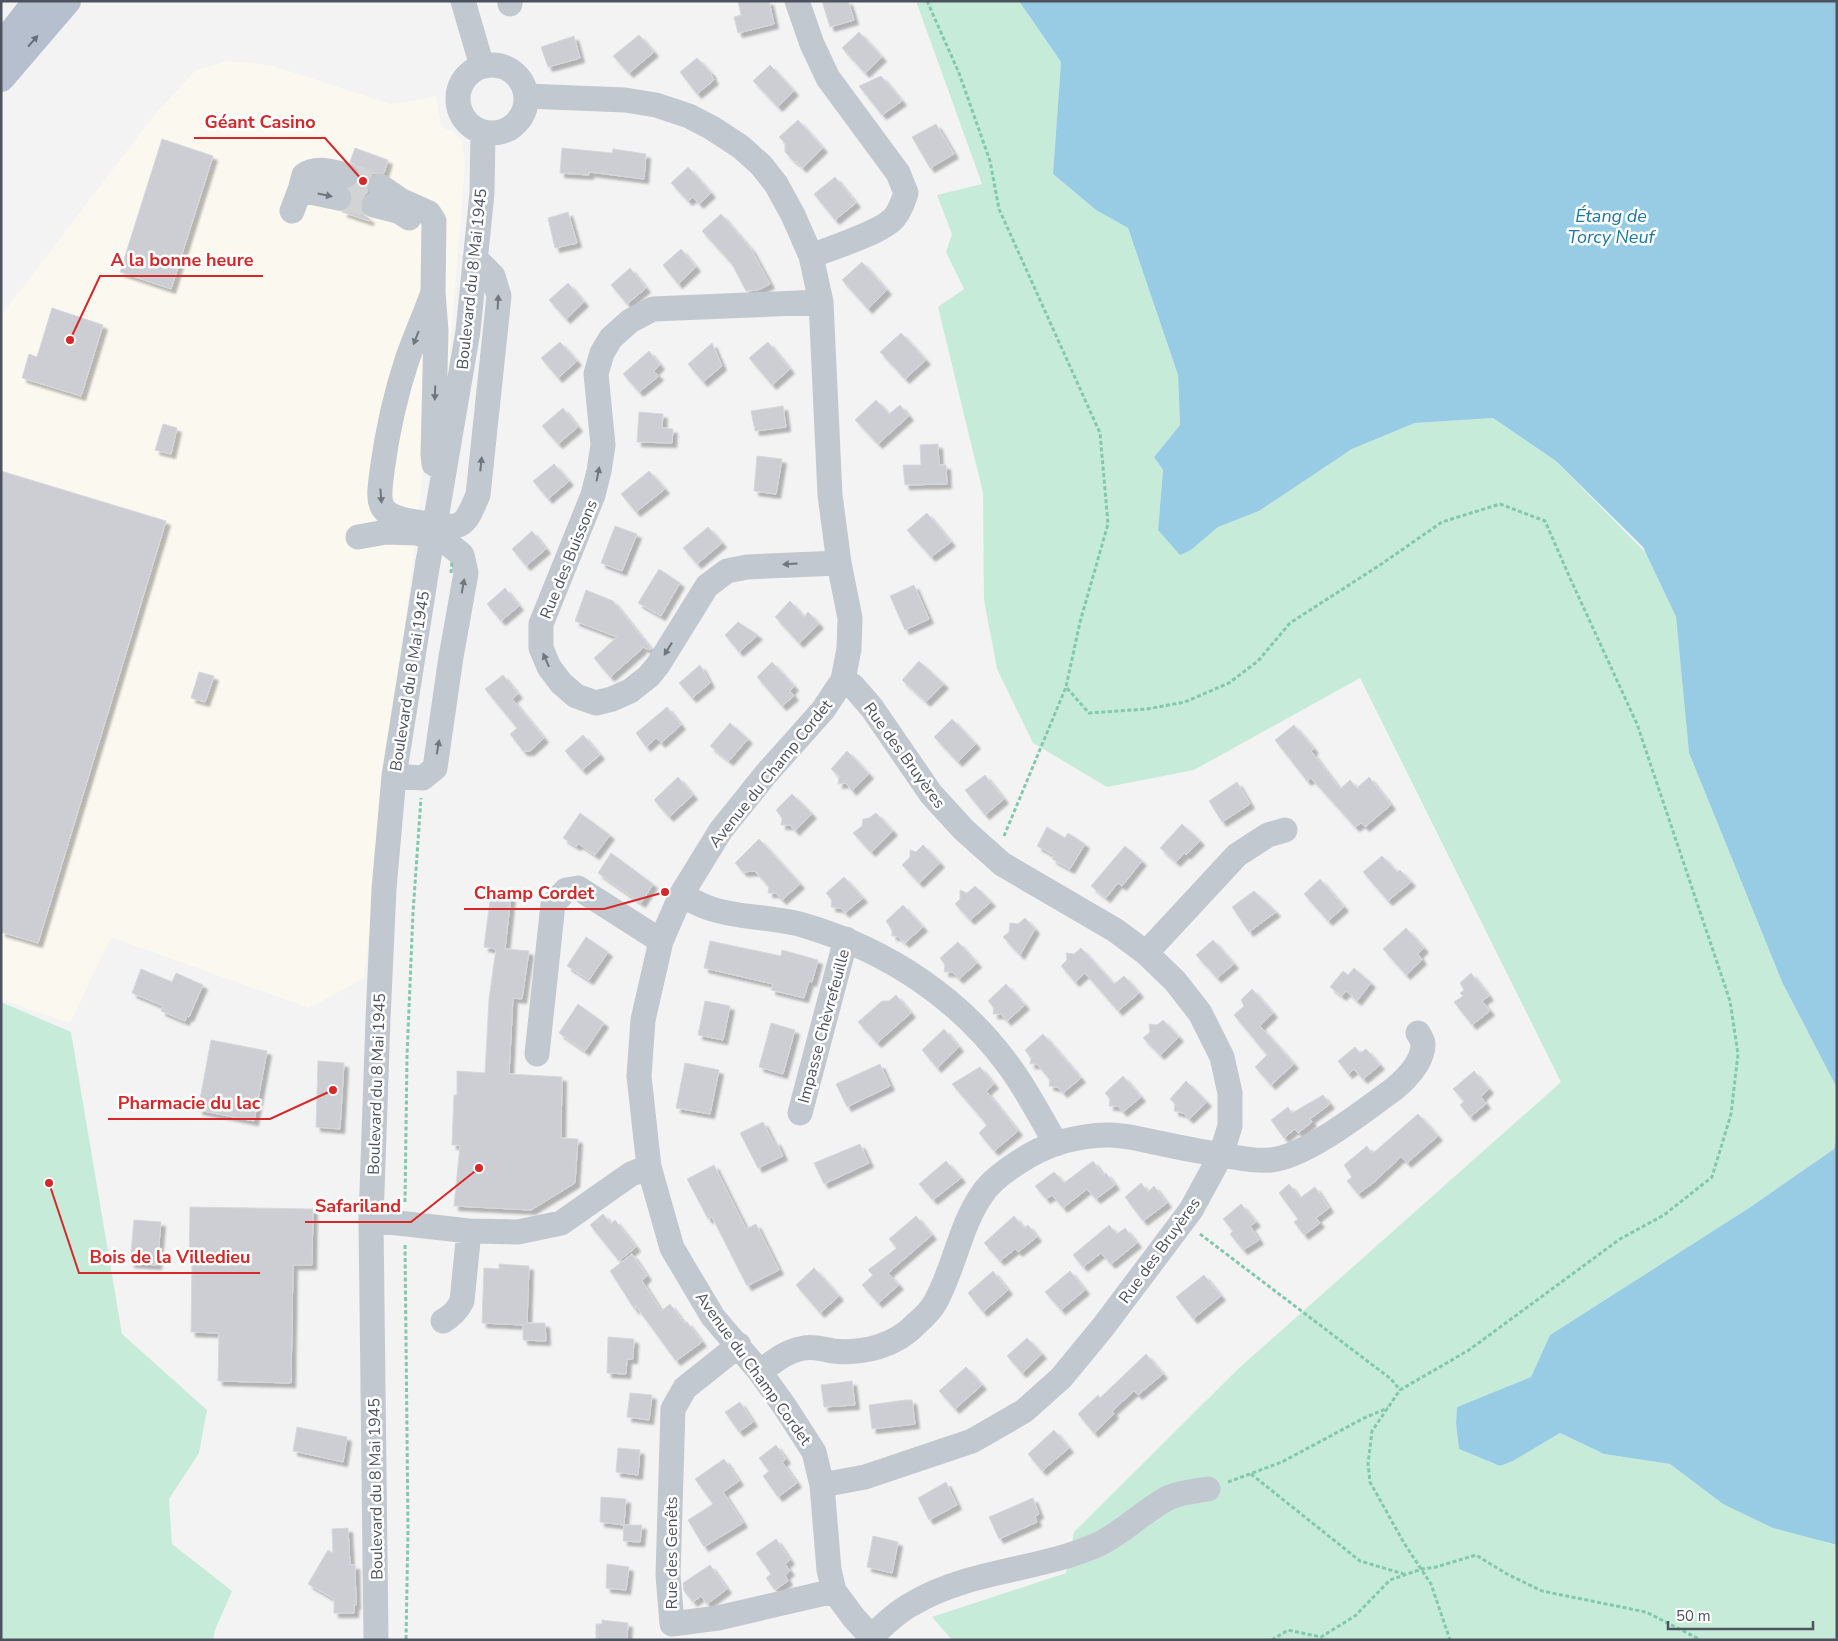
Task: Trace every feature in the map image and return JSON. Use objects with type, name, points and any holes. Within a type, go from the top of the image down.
[{"type":"main road","points":[[1,47],[37,1]]},
{"type":"main road","points":[[1,78],[67,1]]},
{"type":"street","points":[[463,1],[482,66]]},
{"type":"street","points":[[797,1],[812,44],[828,78],[898,173],[906,193],[902,206],[893,219],[879,229],[811,256]]},
{"type":"street","points":[[500,65],[515,73],[521,80],[526,96],[525,107],[521,117],[505,131],[494,133],[483,132],[475,128],[462,115],[458,96],[460,86],[465,77],[473,70],[482,66],[500,65]]},
{"type":"street","name":"Avenue du Champ Cordet","points":[[526,96],[625,100],[656,105],[689,116],[741,146],[761,165],[776,184],[793,215],[811,256],[822,302],[830,495],[839,563],[850,618],[849,649],[843,680],[823,710],[766,774],[721,830],[681,895],[661,941],[643,1020],[639,1076],[649,1167],[672,1248],[714,1317],[760,1372],[814,1452],[822,1485],[829,1570],[834,1591],[871,1639]]},
{"type":"street","name":"Boulevard du 8 Mai 1945","points":[[376,1640],[371,1220],[383,917],[394,776],[428,562],[468,331],[482,193],[483,132]]},
{"type":"street","points":[[296,200],[342,186]]},
{"type":"street","points":[[377,196],[402,201],[429,214],[434,221],[435,262],[433,292],[436,330],[432,455],[437,480],[437,513]]},
{"type":"street","points":[[433,292],[407,359],[396,396],[385,452],[380,501],[390,516],[456,528],[467,519],[478,495],[499,296],[493,276],[475,258]]},
{"type":"street","name":"Rue des Buissons","points":[[822,302],[653,309],[630,321],[611,338],[602,353],[596,374],[603,445],[593,495],[542,624],[541,648],[549,667],[561,683],[576,696],[596,703],[612,699],[630,691],[649,676],[658,665],[707,586],[727,571],[747,567],[839,563]]},
{"type":"street","points":[[358,537],[386,532],[417,533],[446,542],[462,555],[466,573],[451,657],[435,768],[423,778],[394,776]]},
{"type":"street","name":"Rue des Bruyères","points":[[822,1485],[865,1477],[972,1441],[1024,1411],[1061,1378],[1103,1327],[1191,1210],[1221,1155],[1230,1126],[1230,1093],[1222,1057],[1200,1014],[1175,981],[1146,953],[1115,930],[1002,864],[964,830],[931,794],[879,717],[853,686],[843,680]]},
{"type":"street","points":[[1146,953],[1237,855],[1268,835],[1285,830]]},
{"type":"street","points":[[537,1054],[553,904],[566,890],[578,888],[661,941]]},
{"type":"street","points":[[681,895],[714,910],[804,925],[846,939],[906,969],[961,1012],[988,1040],[1010,1066],[1056,1144]]},
{"type":"street","name":"Impasse Chèvrefeuille","points":[[800,1113],[846,939]]},
{"type":"street","points":[[760,1372],[781,1356],[798,1349],[818,1347],[832,1351],[865,1351],[885,1345],[903,1336],[935,1303],[969,1219],[983,1192],[1012,1166],[1034,1153],[1075,1139],[1121,1135],[1206,1153],[1236,1158],[1271,1160],[1303,1149],[1334,1131],[1406,1079],[1421,1052],[1423,1043],[1418,1033]]},
{"type":"street","points":[[371,1220],[469,1231],[518,1232],[561,1223],[632,1174],[649,1167]]},
{"type":"street","points":[[442,1320],[451,1316],[458,1309],[462,1301],[469,1231]]},
{"type":"street","name":"Rue des Genêts","points":[[739,1345],[685,1388],[673,1409],[668,1575],[672,1624],[718,1618],[834,1591]]},
{"type":"street","points":[[871,1639],[896,1614],[929,1595],[975,1579],[1061,1557],[1098,1545],[1170,1498],[1184,1492],[1208,1489]]},
{"type":"path","points":[[927,1],[958,73],[990,161],[999,209],[1100,433],[1108,524],[1080,622],[1066,687],[995,858]]},
{"type":"path","points":[[1066,687],[1089,713],[1147,709],[1185,702],[1229,683],[1258,661],[1290,623],[1380,565],[1442,522],[1500,504],[1545,521],[1637,724],[1730,1001],[1738,1054],[1731,1114],[1712,1177],[1664,1216],[1620,1239],[1469,1350],[1400,1390],[1372,1431],[1368,1464],[1370,1482],[1404,1543],[1431,1584],[1450,1640]]},
{"type":"path","points":[[450,583],[451,573]]},
{"type":"path","points":[[406,1640],[408,1529],[405,1224],[407,1046],[413,913],[423,778]]},
{"type":"path","points":[[1183,1221],[1391,1378],[1400,1390]]},
{"type":"path","points":[[1208,1489],[1282,1462],[1388,1407]]},
{"type":"path","points":[[1250,1473],[1360,1561],[1406,1575]]},
{"type":"path","points":[[1272,1640],[1288,1630],[1321,1637],[1355,1616],[1390,1580],[1476,1555],[1507,1574],[1542,1591],[1646,1612],[1702,1640]]},
{"type":"shaded area","points":[[228,61],[270,65],[390,104],[436,96],[441,127],[452,131],[462,141],[465,164],[449,362],[428,429],[364,978],[309,1008],[111,937],[70,1023],[1,999],[1,316],[156,113],[196,70]]},
{"type":"green space","points":[[916,1],[1019,1],[1061,62],[1053,174],[1096,210],[1128,228],[1178,375],[1180,425],[1154,457],[1163,470],[1158,530],[1191,550],[1218,527],[1259,511],[1352,449],[1415,423],[1493,418],[1556,461],[1646,553],[1676,617],[1689,753],[1783,984],[1837,1088],[1837,1137],[1834,1149],[1749,1208],[1550,1335],[1531,1377],[1457,1407],[1456,1423],[1459,1449],[1500,1466],[1513,1461],[1560,1433],[1604,1454],[1670,1464],[1723,1504],[1837,1545],[1837,1640],[952,1640],[932,1617],[1066,1573],[1074,1532],[1238,1369],[1561,1082],[1360,678],[1194,770],[1107,787],[1033,743],[997,669],[984,600],[983,493],[938,307],[964,289],[946,252],[952,234],[937,195],[982,184]]},
{"type":"green space","points":[[1,1002],[71,1032],[122,1334],[207,1410],[199,1453],[169,1499],[172,1544],[232,1591],[215,1630],[213,1640],[1,1640]]},
{"type":"water","name":"Étang de Torcy Neuf","points":[[1019,1],[1837,1],[1837,1088],[1783,984],[1689,753],[1676,617],[1643,547],[1556,461],[1493,418],[1415,423],[1352,449],[1259,511],[1218,527],[1191,550],[1180,555],[1158,530],[1163,470],[1154,457],[1180,425],[1178,375],[1128,228],[1096,210],[1053,174],[1061,62]]},
{"type":"water","points":[[1837,1137],[1837,1545],[1773,1528],[1723,1504],[1670,1464],[1604,1454],[1560,1433],[1513,1461],[1500,1466],[1459,1449],[1456,1423],[1457,1407],[1531,1377],[1550,1335],[1749,1208],[1834,1149]]},
{"type":"building","points":[[738,1],[769,1],[774,24],[738,33],[734,17],[741,15]]},
{"type":"building","points":[[822,1],[848,1],[854,20],[830,27]]},
{"type":"building","points":[[859,32],[882,57],[865,73],[842,48]]},
{"type":"building","points":[[639,35],[654,52],[629,73],[613,56]]},
{"type":"building","points":[[574,36],[580,58],[548,67],[541,47]]},
{"type":"building","points":[[697,58],[712,74],[714,80],[697,94],[680,72]]},
{"type":"building","points":[[770,65],[794,91],[778,107],[753,81]]},
{"type":"building","points":[[881,76],[902,101],[882,115],[859,86]]},
{"type":"building","points":[[798,120],[823,148],[802,168],[785,152],[785,143],[779,137]]},
{"type":"building","points":[[936,124],[954,154],[930,168],[912,137]]},
{"type":"building","points":[[162,139],[213,156],[171,289],[120,272]]},
{"type":"building","points":[[355,148],[388,160],[384,173],[374,173],[368,178],[366,185],[367,193],[363,195],[360,201],[360,209],[370,219],[369,221],[342,212],[350,207],[353,194],[350,189],[356,185],[360,178],[360,170],[350,162]]},
{"type":"building","points":[[562,148],[612,153],[613,149],[646,154],[644,179],[589,172],[589,175],[560,173]]},
{"type":"building","points":[[688,167],[711,193],[699,204],[693,197],[688,201],[671,183]]},
{"type":"building","points":[[835,177],[856,203],[835,220],[814,194]]},
{"type":"building","points":[[568,212],[577,243],[555,248],[548,218]]},
{"type":"building","points":[[721,214],[751,249],[770,284],[758,290],[746,291],[732,264],[702,231]]},
{"type":"building","points":[[681,249],[696,267],[678,284],[663,265]]},
{"type":"building","points":[[862,262],[887,290],[868,309],[842,280]]},
{"type":"building","points":[[630,268],[646,288],[627,304],[611,285]]},
{"type":"building","points":[[568,283],[584,302],[566,319],[549,300]]},
{"type":"building","points":[[52,308],[103,325],[81,396],[22,378],[29,354],[37,357]]},
{"type":"building","points":[[901,333],[926,360],[905,379],[880,352]]},
{"type":"building","points":[[560,342],[577,361],[558,378],[541,358]]},
{"type":"building","points":[[768,342],[790,369],[772,385],[749,358]]},
{"type":"building","points":[[712,343],[722,366],[703,382],[688,364]]},
{"type":"building","points":[[649,351],[660,365],[654,371],[659,376],[639,392],[623,374]]},
{"type":"building","points":[[876,400],[889,414],[900,405],[909,416],[878,444],[855,420]]},
{"type":"building","points":[[783,406],[786,427],[755,431],[751,411]]},
{"type":"building","points":[[563,408],[578,427],[558,444],[542,426]]},
{"type":"building","points":[[639,412],[663,414],[662,428],[673,429],[672,443],[637,442]]},
{"type":"building","points":[[163,424],[177,428],[171,454],[155,450]]},
{"type":"building","points":[[938,444],[939,465],[946,465],[947,484],[905,485],[903,465],[921,465],[920,445]]},
{"type":"building","points":[[757,456],[782,459],[776,494],[754,491]]},
{"type":"building","points":[[554,464],[569,481],[548,499],[533,481]]},
{"type":"building","points":[[1,471],[166,521],[38,943],[1,932]]},
{"type":"building","points":[[649,471],[665,489],[636,512],[621,494]]},
{"type":"building","points":[[927,513],[951,542],[931,557],[907,530]]},
{"type":"building","points":[[615,526],[637,534],[622,571],[601,563]]},
{"type":"building","points":[[708,527],[722,543],[697,564],[683,548]]},
{"type":"building","points":[[532,531],[546,549],[526,566],[512,549]]},
{"type":"building","points":[[659,569],[680,583],[661,616],[638,603]]},
{"type":"building","points":[[914,585],[929,619],[905,630],[890,596]]},
{"type":"building","points":[[505,588],[519,606],[501,621],[487,604]]},
{"type":"building","points":[[586,590],[613,601],[651,649],[640,646],[642,649],[610,677],[594,658],[617,637],[575,621]]},
{"type":"building","points":[[790,601],[804,617],[808,612],[819,624],[799,643],[775,617]]},
{"type":"building","points":[[738,622],[758,635],[739,652],[725,635]]},
{"type":"building","points":[[919,661],[944,684],[926,702],[902,680]]},
{"type":"building","points":[[772,662],[794,686],[790,691],[794,696],[782,706],[757,677]]},
{"type":"building","points":[[700,665],[710,683],[692,698],[679,683]]},
{"type":"building","points":[[199,672],[214,676],[205,702],[191,698]]},
{"type":"building","points":[[503,675],[518,694],[512,699],[544,738],[530,751],[523,751],[510,734],[517,728],[485,689]]},
{"type":"building","points":[[667,707],[681,725],[661,743],[656,738],[646,747],[636,733]]},
{"type":"building","points":[[952,719],[976,744],[958,762],[934,737]]},
{"type":"building","points":[[730,723],[748,739],[729,761],[710,746]]},
{"type":"building","points":[[1294,725],[1314,749],[1311,751],[1340,789],[1350,780],[1357,788],[1369,777],[1391,805],[1365,827],[1361,823],[1355,827],[1311,778],[1307,781],[1275,740]]},
{"type":"building","points":[[583,735],[600,755],[582,770],[565,751]]},
{"type":"building","points":[[847,751],[869,774],[852,791],[846,783],[838,784],[839,776],[831,769]]},
{"type":"building","points":[[985,775],[1004,799],[985,815],[965,790]]},
{"type":"building","points":[[678,777],[693,795],[669,817],[654,800]]},
{"type":"building","points":[[1237,782],[1250,804],[1222,822],[1209,801]]},
{"type":"building","points":[[792,794],[812,814],[795,831],[790,825],[781,825],[782,818],[776,810]]},
{"type":"building","points":[[580,813],[610,835],[595,855],[579,844],[576,846],[563,838]]},
{"type":"building","points":[[876,813],[893,831],[871,852],[853,833],[862,826],[863,819],[869,818]]},
{"type":"building","points":[[1182,824],[1200,841],[1176,862],[1160,848]]},
{"type":"building","points":[[1047,827],[1065,838],[1068,833],[1085,844],[1070,869],[1052,859],[1054,855],[1037,846]]},
{"type":"building","points":[[759,839],[800,884],[782,900],[775,893],[768,893],[769,887],[755,871],[743,872],[735,863]]},
{"type":"building","points":[[923,845],[940,863],[919,883],[902,865],[910,857],[910,850],[916,852]]},
{"type":"building","points":[[1125,846],[1142,861],[1122,886],[1118,883],[1106,898],[1091,886]]},
{"type":"building","points":[[611,853],[653,884],[641,903],[598,873]]},
{"type":"building","points":[[1382,856],[1397,872],[1400,870],[1411,882],[1388,901],[1363,872]]},
{"type":"building","points":[[844,877],[863,898],[845,913],[840,908],[831,907],[832,900],[826,893]]},
{"type":"building","points":[[1320,879],[1344,907],[1328,921],[1304,894]]},
{"type":"building","points":[[975,886],[991,902],[970,920],[955,904],[960,899],[960,890],[967,893]]},
{"type":"building","points":[[1254,891],[1276,912],[1249,932],[1232,907]]},
{"type":"building","points":[[491,892],[511,895],[505,949],[529,951],[522,999],[513,998],[509,1074],[562,1077],[561,1138],[578,1139],[575,1183],[531,1210],[454,1206],[460,1145],[452,1145],[454,1095],[457,1095],[457,1071],[485,1073],[489,999],[496,949],[484,947]]},
{"type":"building","points":[[903,905],[923,927],[905,943],[897,936],[892,936],[892,930],[886,921]]},
{"type":"building","points":[[1025,918],[1035,929],[1020,955],[1003,937],[1009,932],[1010,923],[1018,924]]},
{"type":"building","points":[[1406,928],[1424,948],[1418,954],[1422,960],[1406,975],[1383,949]]},
{"type":"building","points":[[586,937],[608,952],[589,980],[567,966]]},
{"type":"building","points":[[1213,940],[1234,964],[1217,978],[1196,955]]},
{"type":"building","points":[[710,941],[781,956],[782,950],[818,960],[812,982],[809,981],[804,998],[771,990],[773,984],[704,968]]},
{"type":"building","points":[[958,942],[977,963],[959,979],[952,972],[944,972],[945,965],[940,958]]},
{"type":"building","points":[[1081,948],[1114,984],[1124,976],[1139,993],[1118,1011],[1085,973],[1075,982],[1061,966],[1067,960],[1066,953],[1074,954]]},
{"type":"building","points":[[1354,968],[1371,983],[1357,1001],[1346,991],[1342,996],[1330,987],[1343,971],[1348,975]]},
{"type":"building","points":[[141,969],[172,982],[176,973],[203,985],[189,1017],[187,1016],[185,1021],[161,1011],[163,1006],[132,993]]},
{"type":"building","points":[[1471,973],[1489,996],[1482,1001],[1490,1011],[1472,1025],[1454,1002],[1463,996],[1460,993],[1464,990],[1460,983]]},
{"type":"building","points":[[1006,984],[1025,1005],[1007,1021],[1000,1014],[993,1014],[994,1008],[988,1001]]},
{"type":"building","points":[[1252,989],[1273,1013],[1260,1026],[1294,1064],[1271,1085],[1255,1067],[1267,1055],[1234,1015],[1244,1006],[1241,1000]]},
{"type":"building","points":[[896,995],[911,1013],[877,1043],[858,1022],[882,1001],[889,1001]]},
{"type":"building","points":[[705,1001],[730,1006],[723,1040],[698,1035]]},
{"type":"building","points":[[578,1004],[604,1023],[585,1051],[559,1033]]},
{"type":"building","points":[[1163,1020],[1179,1037],[1160,1055],[1143,1038],[1150,1032],[1149,1024],[1157,1025]]},
{"type":"building","points":[[771,1023],[795,1030],[783,1074],[759,1067]]},
{"type":"building","points":[[944,1029],[959,1047],[937,1068],[922,1050]]},
{"type":"building","points":[[1043,1034],[1081,1078],[1063,1093],[1057,1087],[1049,1086],[1050,1080],[1037,1064],[1030,1064],[1031,1058],[1025,1050]]},
{"type":"building","points":[[211,1040],[267,1051],[254,1121],[198,1110]]},
{"type":"building","points":[[1355,1047],[1360,1053],[1366,1049],[1380,1065],[1363,1079],[1354,1069],[1348,1074],[1338,1061]]},
{"type":"building","points":[[318,1061],[344,1063],[340,1129],[316,1127]]},
{"type":"building","points":[[685,1063],[719,1070],[710,1114],[676,1108]]},
{"type":"building","points":[[880,1064],[890,1086],[847,1107],[836,1084]]},
{"type":"building","points":[[980,1067],[994,1084],[986,1091],[1018,1131],[994,1151],[979,1133],[987,1125],[952,1084]]},
{"type":"building","points":[[1474,1071],[1489,1089],[1481,1097],[1486,1104],[1470,1117],[1460,1105],[1464,1101],[1453,1089]]},
{"type":"building","points":[[1123,1076],[1141,1097],[1123,1112],[1117,1106],[1109,1106],[1110,1099],[1105,1093]]},
{"type":"building","points":[[1186,1081],[1207,1102],[1189,1119],[1183,1113],[1174,1111],[1175,1104],[1170,1099]]},
{"type":"building","points":[[1323,1095],[1330,1104],[1310,1119],[1312,1122],[1298,1133],[1295,1129],[1284,1138],[1271,1120],[1288,1107],[1292,1113]]},
{"type":"building","points":[[1418,1114],[1438,1136],[1407,1163],[1401,1157],[1358,1194],[1347,1181],[1352,1177],[1344,1165],[1367,1146],[1372,1154]]},
{"type":"building","points":[[763,1122],[773,1142],[776,1141],[783,1156],[758,1168],[740,1133]]},
{"type":"building","points":[[860,1144],[869,1163],[824,1184],[814,1163]]},
{"type":"building","points":[[946,1161],[961,1178],[933,1200],[919,1184]]},
{"type":"building","points":[[1093,1161],[1103,1175],[1106,1173],[1115,1185],[1096,1199],[1087,1189],[1063,1208],[1052,1195],[1046,1199],[1035,1186],[1054,1172],[1064,1183]]},
{"type":"building","points":[[714,1165],[746,1229],[756,1224],[779,1270],[747,1286],[712,1217],[708,1219],[687,1179]]},
{"type":"building","points":[[1141,1183],[1148,1192],[1154,1186],[1167,1203],[1143,1221],[1125,1197]]},
{"type":"building","points":[[1289,1184],[1300,1198],[1315,1187],[1329,1208],[1316,1218],[1320,1223],[1304,1235],[1294,1222],[1298,1219],[1279,1193]]},
{"type":"building","points":[[1241,1204],[1256,1222],[1250,1226],[1259,1240],[1243,1250],[1230,1234],[1233,1231],[1223,1219]]},
{"type":"building","points":[[190,1207],[313,1209],[312,1265],[293,1265],[291,1383],[218,1381],[219,1333],[191,1332],[192,1263],[189,1263]]},
{"type":"building","points":[[603,1214],[611,1224],[615,1220],[636,1247],[619,1261],[590,1225]]},
{"type":"building","points":[[916,1216],[932,1235],[888,1273],[899,1285],[878,1303],[862,1285],[873,1275],[868,1270],[897,1248],[889,1239]]},
{"type":"building","points":[[1014,1216],[1024,1228],[1028,1225],[1037,1237],[1018,1252],[1015,1249],[1000,1261],[984,1243]]},
{"type":"building","points":[[134,1220],[161,1222],[157,1265],[130,1263]]},
{"type":"building","points":[[1109,1225],[1117,1234],[1125,1228],[1137,1243],[1111,1264],[1101,1253],[1083,1267],[1073,1255]]},
{"type":"building","points":[[632,1254],[647,1276],[642,1281],[661,1311],[670,1304],[684,1323],[687,1322],[702,1342],[676,1361],[635,1305],[635,1310],[610,1271]]},
{"type":"building","points":[[499,1264],[529,1266],[527,1323],[545,1323],[546,1341],[523,1340],[523,1325],[482,1323],[484,1268],[499,1269]]},
{"type":"building","points":[[814,1268],[839,1296],[820,1313],[796,1285]]},
{"type":"building","points":[[993,1271],[1008,1290],[983,1312],[968,1293]]},
{"type":"building","points":[[1070,1271],[1085,1290],[1061,1310],[1045,1292]]},
{"type":"building","points":[[1204,1275],[1221,1296],[1193,1319],[1176,1297]]},
{"type":"building","points":[[608,1337],[634,1339],[633,1359],[627,1359],[626,1374],[607,1373]]},
{"type":"building","points":[[1027,1338],[1042,1354],[1022,1373],[1007,1356]]},
{"type":"building","points":[[1146,1354],[1163,1374],[1138,1395],[1134,1391],[1112,1411],[1114,1414],[1094,1433],[1078,1414],[1098,1395],[1100,1398]]},
{"type":"building","points":[[966,1367],[982,1385],[955,1409],[939,1391]]},
{"type":"building","points":[[852,1381],[855,1405],[824,1407],[821,1385]]},
{"type":"building","points":[[630,1393],[652,1395],[649,1420],[627,1417]]},
{"type":"building","points":[[912,1400],[915,1424],[872,1429],[869,1405]]},
{"type":"building","points":[[740,1402],[753,1422],[739,1432],[725,1412]]},
{"type":"building","points":[[297,1427],[347,1437],[343,1462],[293,1451]]},
{"type":"building","points":[[1054,1430],[1069,1448],[1042,1471],[1028,1454]]},
{"type":"building","points":[[776,1445],[786,1459],[782,1462],[797,1483],[778,1497],[763,1476],[769,1471],[759,1458]]},
{"type":"building","points":[[618,1448],[640,1450],[638,1475],[616,1472]]},
{"type":"building","points":[[724,1459],[739,1481],[723,1492],[743,1523],[704,1547],[688,1520],[713,1504],[695,1479]]},
{"type":"building","points":[[946,1482],[957,1505],[929,1520],[918,1498]]},
{"type":"building","points":[[601,1497],[626,1499],[624,1525],[600,1522]]},
{"type":"building","points":[[1033,1498],[1039,1514],[1035,1516],[1037,1522],[999,1539],[989,1517]]},
{"type":"building","points":[[624,1525],[642,1525],[640,1542],[623,1541]]},
{"type":"building","points":[[348,1528],[350,1565],[355,1565],[356,1605],[354,1605],[354,1613],[334,1613],[334,1599],[308,1584],[328,1550],[333,1553],[332,1529]]},
{"type":"building","points":[[873,1536],[898,1542],[892,1573],[867,1567]]},
{"type":"building","points":[[776,1539],[790,1560],[785,1564],[790,1571],[785,1575],[788,1581],[775,1590],[766,1578],[771,1574],[756,1553]]},
{"type":"building","points":[[607,1564],[629,1567],[626,1590],[606,1588]]},
{"type":"building","points":[[710,1565],[727,1589],[707,1604],[701,1596],[693,1602],[684,1591],[683,1583]]},
{"type":"building","points":[[602,1620],[628,1623],[627,1640],[596,1640],[596,1624],[602,1624]]},
{"type":"tunnel","points":[[346,175],[380,186]]},
{"type":"tunnel","points":[[339,198],[374,205]]},
{"type":"place","name":"Géant Casino","points":[[363,181]]},
{"type":"place","name":"A la bonne heure","points":[[70,340]]},
{"type":"place","name":"Champ Cordet","points":[[665,892]]},
{"type":"place","name":"Pharmacie du lac","points":[[333,1090]]},
{"type":"place","name":"Safariland","points":[[479,1168]]},
{"type":"place","name":"Bois de la Villedieu","points":[[49,1183]]}]
